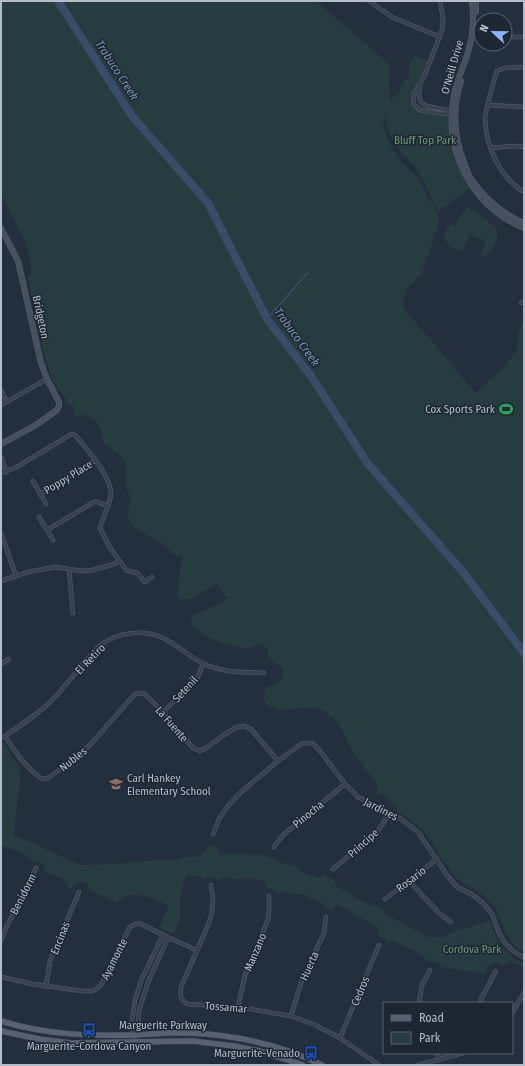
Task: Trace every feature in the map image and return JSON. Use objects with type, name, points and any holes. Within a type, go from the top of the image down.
[{"type":"main road","name":"O'Neill Drive","points":[[472,1],[473,17]]},
{"type":"main road","name":"O'Neill Drive","points":[[476,1],[477,12]]},
{"type":"main road","name":"O'Neill Drive","points":[[473,43],[453,112],[451,125],[454,146],[460,164],[470,184],[481,198],[493,210],[524,228]]},
{"type":"main road","name":"O'Neill Drive","points":[[453,112],[461,156],[470,178],[481,192],[496,206],[513,218],[524,223]]},
{"type":"main road","name":"Bridgeton","points":[[1,228],[18,261],[41,363],[47,379],[59,402],[57,410],[36,425],[1,444]]},
{"type":"main road","name":"Marguerite Parkway","points":[[1,1021],[40,1031],[72,1034],[134,1035],[190,1033],[234,1037],[263,1043],[303,1056],[322,1065]]},
{"type":"main road","name":"Marguerite Parkway","points":[[1,1030],[39,1039],[71,1043],[192,1041],[260,1051],[301,1065]]},
{"type":"street","points":[[369,1],[392,17],[440,37]]},
{"type":"street","points":[[440,1],[443,18],[442,30],[421,84],[418,98],[424,105],[453,112]]},
{"type":"street","points":[[513,37],[524,37]]},
{"type":"street","points":[[524,67],[504,68],[497,72],[485,118],[488,139],[502,172],[515,187],[524,192]]},
{"type":"street","points":[[421,84],[413,97],[416,108],[444,114],[453,112]]},
{"type":"street","points":[[488,105],[524,107]]},
{"type":"street","points":[[491,148],[514,146],[524,147]]},
{"type":"street","points":[[1,405],[47,379]]},
{"type":"street","points":[[1,390],[7,402]]},
{"type":"street","points":[[1,473],[15,468],[72,434],[76,436],[101,467],[111,491],[100,528],[109,546],[126,570],[136,573],[144,582],[152,577]]},
{"type":"street","points":[[1,457],[6,472]]},
{"type":"street","name":"Poppy Place","points":[[40,494],[96,460]]},
{"type":"street","name":"Poppy Place","points":[[32,481],[46,504]]},
{"type":"street","points":[[47,530],[94,502],[107,506]]},
{"type":"street","points":[[39,517],[53,540]]},
{"type":"street","points":[[1,533],[16,576]]},
{"type":"street","points":[[1,581],[55,567],[82,571],[100,568],[114,564],[119,560]]},
{"type":"street","points":[[69,569],[73,613]]},
{"type":"street","name":"El Retiro","points":[[3,737],[46,705],[60,692],[95,651],[102,645],[116,637],[135,632],[147,633],[164,639],[203,664],[226,671],[264,673]]},
{"type":"street","points":[[1,664],[9,659]]},
{"type":"street","name":"Setenil","points":[[163,712],[197,679],[203,664]]},
{"type":"street","name":"La Fuente","points":[[140,693],[145,694],[163,712],[193,748],[200,751],[224,734],[237,727],[244,726],[251,729],[278,761]]},
{"type":"street","name":"Nubles","points":[[3,737],[23,762],[35,774],[42,779],[48,778],[71,762],[90,746],[135,694],[140,693]]},
{"type":"street","name":"Jardines","points":[[213,834],[219,819],[236,796],[301,744],[312,743],[320,751],[345,784],[358,797],[401,819],[418,832],[447,875],[458,887],[473,895],[484,904],[492,914],[499,933],[505,943],[524,958]]},
{"type":"street","name":"Pinocha","points":[[274,847],[283,835],[345,784]]},
{"type":"street","name":"Principe","points":[[333,869],[376,832],[384,822],[388,813]]},
{"type":"street","name":"Rosario","points":[[385,899],[437,859]]},
{"type":"street","name":"Benidorm","points":[[1,941],[36,868]]},
{"type":"street","points":[[408,880],[439,913],[451,922]]},
{"type":"street","name":"Tossamar","points":[[211,886],[213,900],[212,911],[181,987],[181,999],[187,1004],[238,1007],[292,1016],[315,1025],[340,1038],[379,1065]]},
{"type":"street","name":"Encinas","points":[[46,986],[50,961],[79,892]]},
{"type":"street","name":"Manzano","points":[[238,1007],[245,975],[268,920],[269,896]]},
{"type":"street","name":"Huerta","points":[[292,1016],[302,980],[324,933],[326,917]]},
{"type":"street","name":"Ayamonte","points":[[1,977],[32,984],[82,991],[93,991],[101,985],[130,927],[135,924],[141,924],[196,950]]},
{"type":"street","points":[[134,1035],[131,1028],[135,1000],[141,981],[163,935]]},
{"type":"street","points":[[133,1042],[134,1035],[138,1028],[139,1010],[148,982],[168,938]]},
{"type":"street","name":"Cedros","points":[[340,1038],[379,945]]},
{"type":"street","points":[[419,1002],[422,986],[430,970]]},
{"type":"street","points":[[480,1002],[496,971]]},
{"type":"street","points":[[513,1011],[524,993]]},
{"type":"street","points":[[437,1054],[440,1060]]},
{"type":"street","points":[[418,1065],[460,1054]]},
{"type":"street","points":[[301,1065],[303,1056]]},
{"type":"green space","name":"Bluff Top Park","points":[[1,1],[316,1],[389,63],[390,100],[399,92],[401,86],[409,76],[409,65],[412,58],[416,56],[428,61],[419,82],[410,96],[410,104],[417,110],[446,115],[449,118],[451,142],[457,163],[470,188],[438,211],[420,173],[397,147],[392,138],[386,120],[386,114],[383,125],[387,139],[397,156],[420,180],[426,194],[437,211],[439,223],[422,273],[406,290],[403,303],[405,310],[476,393],[500,371],[516,353],[518,346],[518,333],[524,319],[524,952],[516,947],[511,941],[498,913],[489,900],[458,879],[446,865],[423,830],[413,821],[397,811],[396,805],[385,796],[381,794],[377,795],[375,793],[377,791],[377,784],[352,751],[340,726],[324,710],[310,708],[278,710],[265,703],[264,697],[266,688],[277,683],[283,678],[284,672],[282,667],[268,658],[268,650],[264,645],[261,643],[246,649],[222,643],[210,638],[193,627],[190,621],[193,615],[219,604],[227,598],[216,584],[189,599],[178,599],[182,556],[172,553],[167,547],[133,526],[130,522],[128,512],[131,498],[125,486],[125,462],[121,456],[104,442],[100,428],[93,419],[86,415],[77,417],[74,414],[73,405],[68,405],[66,399],[58,389],[51,376],[42,347],[28,278],[31,274],[31,264],[26,243],[1,193]]},
{"type":"green space","points":[[467,207],[488,221],[497,231],[498,234],[495,245],[491,252],[486,256],[480,256],[486,241],[469,235],[463,251],[450,246],[446,241],[445,234],[448,228],[453,223],[454,226],[457,224]]},
{"type":"green space","name":"Cordova Park","points":[[1,743],[4,743],[10,754],[21,768],[14,835],[81,865],[176,860],[180,858],[200,856],[206,851],[208,846],[213,847],[216,845],[220,855],[239,853],[257,856],[263,854],[269,858],[276,858],[279,862],[298,867],[300,871],[320,878],[325,875],[334,879],[336,887],[353,894],[354,897],[370,905],[383,909],[384,913],[428,937],[445,937],[447,934],[453,933],[458,929],[468,928],[489,920],[500,944],[511,956],[524,964],[524,968],[510,960],[502,966],[496,962],[491,963],[487,967],[486,974],[441,967],[435,962],[428,962],[422,955],[407,947],[393,941],[388,943],[386,939],[379,937],[377,927],[337,904],[332,911],[325,910],[324,904],[303,894],[297,895],[282,892],[278,894],[273,889],[267,888],[265,881],[243,878],[243,880],[223,877],[218,880],[211,877],[204,880],[201,877],[186,875],[180,898],[180,920],[174,934],[159,928],[168,908],[167,905],[155,899],[141,895],[127,896],[121,898],[116,903],[89,889],[87,884],[82,881],[76,882],[71,890],[62,879],[44,871],[43,865],[39,862],[33,861],[28,856],[1,845]]},
{"type":"waterway","name":"Trabuco Creek","points":[[58,1],[132,116],[208,203],[267,319],[311,376],[368,464],[463,572],[524,653]]},
{"type":"waterway","points":[[267,319],[308,272]]},
{"type":"place","name":"Cox Sports Park","points":[[506,409]]},
{"type":"place","name":"Carl Hankey Elementary School","points":[[116,784]]},
{"type":"place","name":"Marguerite-Cordova Canyon","points":[[89,1030]]},
{"type":"place","name":"Marguerite-Venado","points":[[311,1053]]}]
